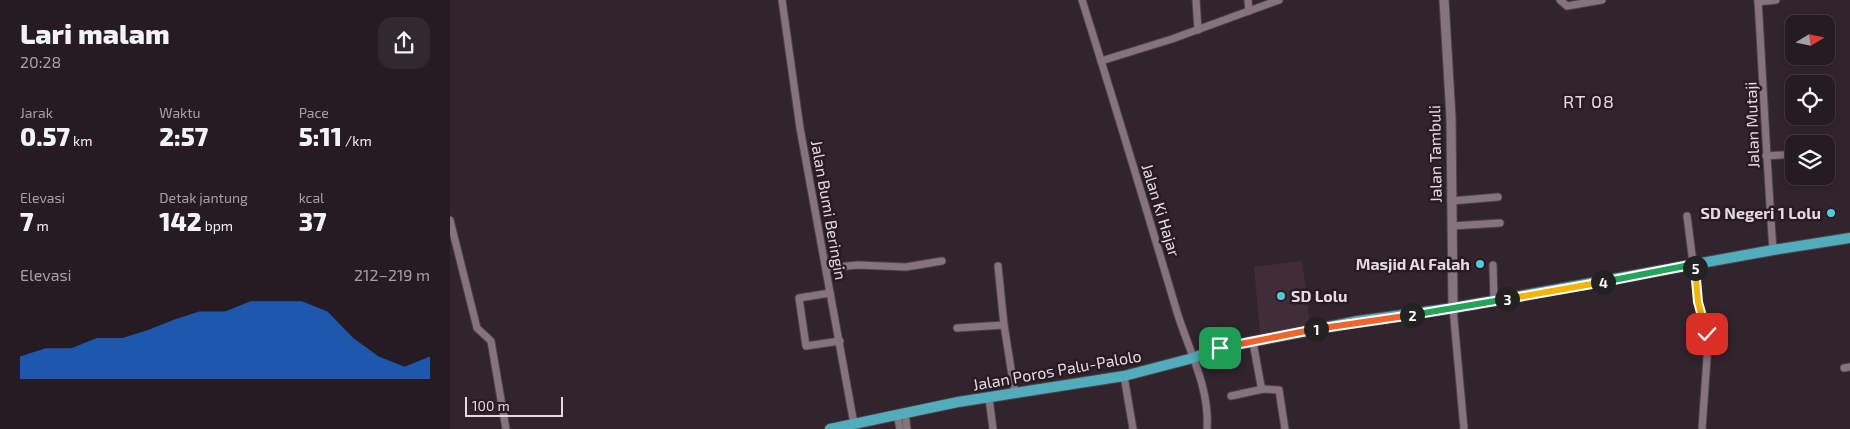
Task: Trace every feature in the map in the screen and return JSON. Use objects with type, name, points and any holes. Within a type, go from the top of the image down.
[{"type":"main road","name":"Jalan Poros Palu-Palolo","points":[[830,429],[989,398],[1124,376],[1193,358],[1220,348],[1358,321],[1453,308],[1773,250],[1850,238]]},
{"type":"street","name":"Jalan Bumi Beringin","points":[[782,0],[800,128],[840,341],[849,426]]},
{"type":"street","name":"Jalan Ki Hajar","points":[[1082,0],[1181,326],[1205,396],[1207,429]]},
{"type":"street","points":[[1196,0],[1198,30]]},
{"type":"street","points":[[1248,0],[1249,11]]},
{"type":"street","points":[[1101,61],[1198,30],[1279,0]]},
{"type":"street","name":"Jalan Tambuli","points":[[1444,0],[1451,117],[1453,308]]},
{"type":"street","points":[[1560,0],[1567,6],[1602,0]]},
{"type":"street","points":[[1758,1],[1776,0]]},
{"type":"street","name":"Jalan Mutaji","points":[[1758,1],[1773,250]]},
{"type":"street","points":[[1766,156],[1785,155]]},
{"type":"street","points":[[1451,201],[1498,197]]},
{"type":"street","points":[[1687,216],[1695,264],[1698,302],[1708,344],[1702,429]]},
{"type":"street","points":[[450,220],[477,328],[490,341],[506,429]]},
{"type":"street","points":[[1452,226],[1500,223]]},
{"type":"street","points":[[826,268],[858,265],[906,267],[942,261]]},
{"type":"street","points":[[1493,265],[1494,301]]},
{"type":"street","points":[[998,266],[1014,394]]},
{"type":"street","points":[[830,293],[799,298],[806,346],[840,341]]},
{"type":"street","points":[[1453,308],[1464,429]]},
{"type":"street","points":[[957,328],[1004,325]]},
{"type":"street","points":[[1253,342],[1260,384],[1264,389]]},
{"type":"street","points":[[1124,376],[1133,429]]},
{"type":"street","points":[[1231,396],[1264,389],[1279,390],[1285,429]]},
{"type":"street","points":[[989,398],[993,429]]},
{"type":"street","points":[[900,429],[901,414]]},
{"type":"street","points":[[901,414],[907,429]]},
{"type":"shaded area","name":"SD Lolu","points":[[1302,261],[1310,325],[1260,334],[1254,267]]},
{"type":"place","name":"SD Negeri 1 Lolu","points":[[1831,213]]},
{"type":"place","name":"Masjid Al Falah","points":[[1480,264]]},
{"type":"place","name":"SD Lolu","points":[[1281,296]]},
{"type":"district","name":"RT 08","points":[[1589,102]]},
{"type":"route","points":[[1220,348],[1358,321],[1453,308],[1594,284],[1695,264],[1700,316],[1707,334]]}]
